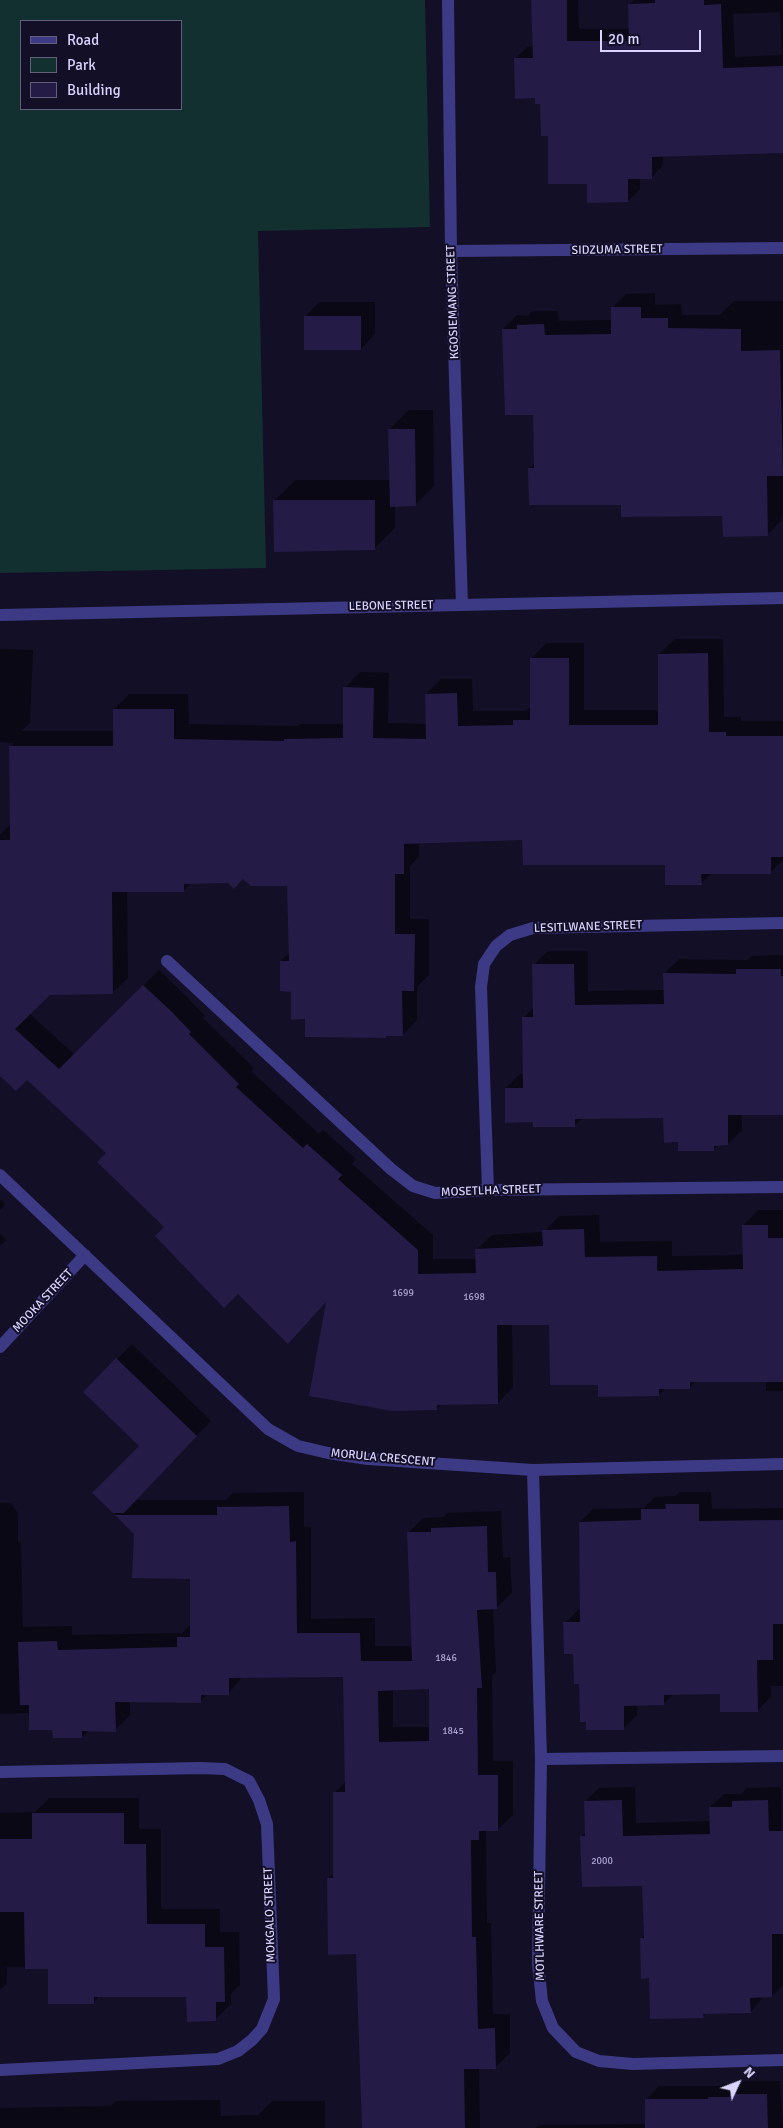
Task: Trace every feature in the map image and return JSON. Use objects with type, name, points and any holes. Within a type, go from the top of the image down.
[{"type":"street","name":"KGOSIEMANG STREET","points":[[448,0],[451,251],[462,605]]},
{"type":"street","name":"SIDZUMA STREET","points":[[451,251],[783,248]]},
{"type":"street","name":"LEBONE STREET","points":[[0,615],[783,598]]},
{"type":"street","name":"LESITLWANE STREET","points":[[488,1190],[481,987],[484,964],[496,946],[510,935],[533,928],[783,923]]},
{"type":"street","name":"MOSETLHA STREET","points":[[167,961],[391,1170],[413,1186],[435,1193],[488,1190],[783,1187]]},
{"type":"street","name":"MORULA CRESCENT","points":[[0,1175],[268,1429],[298,1446],[368,1459],[533,1470],[783,1464]]},
{"type":"street","name":"MOOKA STREET","points":[[0,1347],[85,1255]]},
{"type":"street","name":"MOTLHWARE STREET","points":[[533,1470],[541,1759],[538,1963],[542,2001],[553,2028],[576,2052],[599,2061],[633,2064],[783,2060]]},
{"type":"street","points":[[541,1759],[783,1756]]},
{"type":"street","name":"MOKGALO STREET","points":[[0,1772],[201,1768],[225,1770],[249,1781],[260,1800],[266,1824],[274,1999],[262,2029],[252,2040],[238,2051],[218,2059],[0,2070]]},
{"type":"green space","points":[[0,0],[425,0],[430,227],[258,231],[266,568],[0,573]]},
{"type":"building","points":[[531,0],[567,0],[567,41],[629,41],[628,4],[655,3],[655,0],[704,0],[704,5],[721,4],[723,68],[783,66],[783,153],[652,157],[652,179],[628,179],[628,202],[587,203],[587,184],[548,184],[548,136],[541,136],[540,104],[535,104],[535,98],[515,99],[514,58],[533,58]]},
{"type":"building","points":[[611,307],[641,307],[641,318],[668,318],[668,328],[741,329],[741,351],[780,350],[783,476],[767,476],[768,536],[723,537],[722,516],[621,517],[621,505],[529,505],[528,468],[534,468],[533,415],[505,415],[502,329],[517,329],[517,325],[544,324],[545,335],[611,334]]},
{"type":"building","points":[[304,316],[361,316],[361,350],[304,350]]},
{"type":"building","points":[[388,429],[415,429],[416,506],[390,507]]},
{"type":"building","points":[[273,500],[375,500],[375,550],[274,552]]},
{"type":"building","points":[[708,653],[709,732],[726,732],[726,736],[783,736],[783,857],[771,857],[771,874],[701,874],[702,885],[665,885],[665,865],[523,865],[522,840],[404,844],[404,874],[395,874],[395,934],[415,934],[414,991],[402,991],[403,1036],[386,1036],[386,1038],[305,1037],[305,1019],[291,1020],[291,992],[280,991],[280,961],[289,961],[287,886],[251,886],[243,879],[234,889],[228,883],[184,884],[184,892],[112,892],[113,994],[50,995],[15,1029],[59,1069],[143,985],[171,1011],[191,1032],[189,1034],[239,1084],[236,1087],[303,1148],[307,1144],[342,1175],[338,1179],[418,1250],[418,1274],[476,1273],[475,1249],[543,1246],[542,1230],[584,1229],[585,1257],[657,1256],[657,1271],[743,1269],[742,1225],[768,1225],[768,1238],[783,1238],[783,1382],[690,1382],[690,1389],[659,1389],[659,1396],[598,1397],[598,1385],[550,1385],[549,1325],[497,1325],[498,1404],[437,1405],[437,1410],[392,1411],[309,1396],[326,1302],[288,1344],[238,1294],[224,1308],[155,1236],[164,1227],[97,1162],[106,1153],[27,1080],[16,1091],[0,1076],[0,840],[10,840],[9,746],[113,746],[113,709],[174,709],[174,739],[284,741],[284,739],[343,738],[343,687],[374,688],[373,738],[426,739],[425,694],[457,693],[458,726],[513,725],[513,720],[530,720],[530,658],[569,658],[569,725],[658,725],[658,654]]},
{"type":"building","points":[[532,964],[574,964],[575,1005],[664,1004],[663,973],[736,974],[736,969],[781,969],[781,976],[783,976],[783,1115],[728,1115],[728,1145],[714,1146],[714,1151],[678,1151],[678,1142],[664,1143],[663,1118],[575,1119],[575,1127],[533,1127],[533,1122],[505,1123],[505,1088],[523,1088],[522,1017],[533,1017]]},
{"type":"building","points":[[116,1358],[197,1436],[124,1513],[113,1513],[92,1493],[139,1446],[83,1392]]},
{"type":"building","points":[[665,1504],[699,1504],[699,1521],[783,1520],[783,1624],[773,1624],[773,1660],[757,1660],[758,1712],[720,1712],[720,1694],[664,1695],[664,1705],[624,1706],[624,1730],[586,1730],[586,1722],[580,1722],[579,1684],[574,1684],[573,1654],[564,1654],[563,1622],[580,1622],[579,1522],[641,1520],[641,1509],[666,1509]]},
{"type":"building","points":[[289,1506],[290,1542],[296,1541],[297,1633],[360,1633],[361,1661],[412,1661],[407,1532],[431,1532],[431,1528],[487,1526],[488,1572],[496,1572],[497,1609],[477,1610],[482,1688],[477,1688],[478,1775],[498,1775],[498,1831],[479,1831],[479,1840],[471,1840],[472,1937],[476,1937],[478,2029],[495,2028],[496,2069],[464,2069],[465,2128],[362,2128],[356,1954],[328,1955],[327,1878],[333,1878],[333,1792],[345,1792],[343,1677],[229,1678],[229,1695],[201,1695],[201,1703],[115,1702],[116,1732],[82,1731],[82,1738],[53,1738],[52,1730],[29,1730],[29,1705],[20,1705],[18,1642],[57,1641],[58,1650],[177,1647],[177,1637],[190,1637],[190,1579],[132,1578],[134,1534],[115,1515],[217,1515],[217,1507]],"holes":[[[429,1689],[429,1741],[379,1742],[378,1691]]]},
{"type":"building","points":[[622,1800],[623,1836],[710,1834],[709,1807],[732,1807],[732,1801],[768,1800],[769,1831],[783,1831],[783,1934],[772,1934],[772,1997],[750,1998],[751,2013],[703,2014],[704,2018],[650,2019],[649,1978],[641,1979],[640,1938],[644,1938],[642,1886],[582,1887],[580,1836],[585,1836],[584,1801]]},
{"type":"building","points":[[32,1813],[124,1813],[124,1844],[146,1844],[147,1924],[205,1924],[205,1947],[224,1947],[225,2002],[216,2002],[216,2021],[187,2022],[186,1997],[94,1997],[94,2004],[48,2004],[48,1969],[25,1969],[24,1912],[0,1912],[0,1839],[32,1839]]},
{"type":"building","points":[[730,2094],[767,2094],[768,2128],[645,2128],[645,2099],[708,2099],[708,2097],[730,2097]]}]
